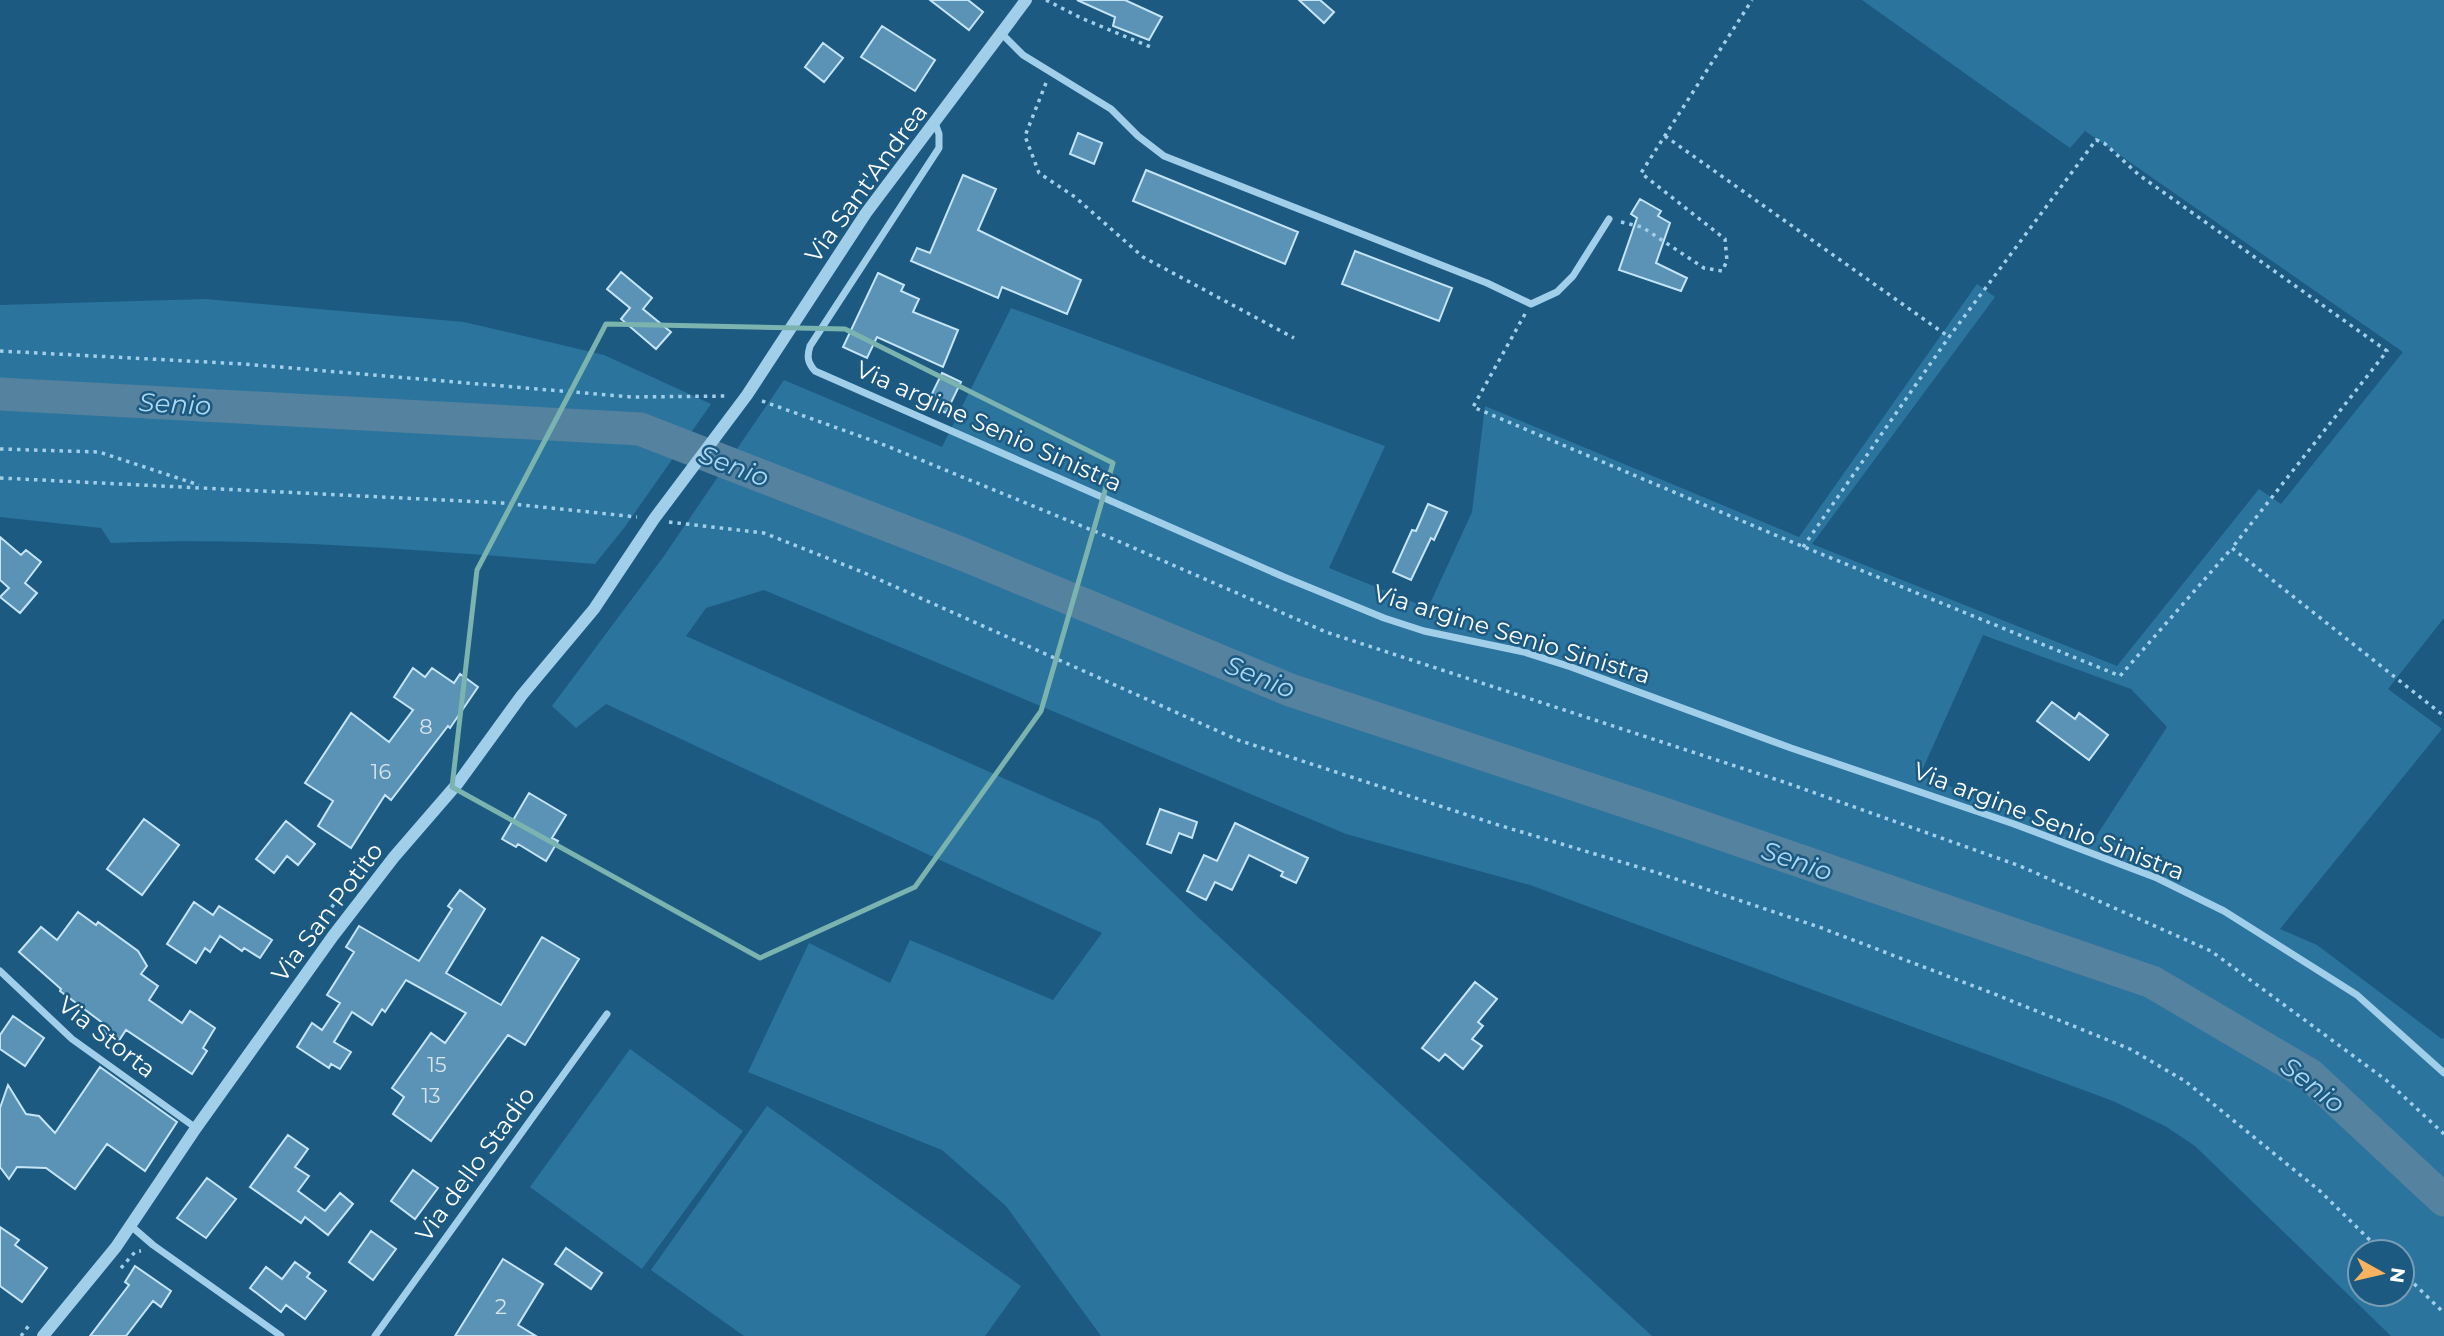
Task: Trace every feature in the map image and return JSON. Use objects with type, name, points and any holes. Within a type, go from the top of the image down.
[{"type":"street","name":"Via Sant'Andrea","points":[[654,519],[747,396],[866,213],[1026,0]]},
{"type":"street","points":[[1002,34],[1023,55],[1111,108],[1138,136],[1164,156],[1487,283],[1531,304],[1557,292],[1573,275],[1609,219]]},
{"type":"street","name":"Via argine Senio Sinistra","points":[[935,123],[939,134],[939,148],[810,346],[807,355],[809,364],[815,371],[1284,577],[1384,618],[1424,631],[1524,652],[1571,667],[1791,748],[2014,824],[2157,878],[2224,911],[2357,995],[2444,1073]]},
{"type":"street","name":"Via San Potito","points":[[43,1336],[131,1226],[196,1128],[333,936],[394,856],[458,783],[523,695],[594,609],[654,519]]},
{"type":"street","name":"Via Storta","points":[[0,971],[72,1039],[196,1128]]},
{"type":"street","name":"Via dello Stadio","points":[[375,1336],[607,1014]]},
{"type":"street","points":[[131,1226],[281,1336]]},
{"type":"path","points":[[1046,0],[1153,48]]},
{"type":"path","points":[[1609,219],[1642,227],[1704,268],[1722,271],[1727,261],[1724,239],[1641,173],[1752,0]]},
{"type":"path","points":[[1051,72],[1025,136],[1039,173],[1075,197],[1143,257],[1294,338]]},
{"type":"path","points":[[1665,136],[1949,337]]},
{"type":"path","points":[[1531,304],[1473,407],[1804,547],[2120,676],[2232,548],[2388,351],[2139,175],[2104,143],[2096,140],[1949,337],[1804,547]]},
{"type":"path","points":[[0,351],[244,365],[632,397],[747,396],[882,444],[1111,538],[1326,632],[1784,782],[2020,866],[2211,951],[2386,1080],[2444,1134]]},
{"type":"path","points":[[0,449],[99,452],[206,488]]},
{"type":"path","points":[[0,478],[503,503],[764,533],[860,570],[1238,740],[1482,820],[1656,872],[1819,927],[2130,1049],[2185,1081],[2320,1191],[2368,1238]]},
{"type":"path","points":[[2232,548],[2444,716]]},
{"type":"path","points":[[2416,1285],[2444,1312]]},
{"type":"path","points":[[21,1336],[37,1316]]},
{"type":"highlighted area","points":[[606,324],[845,329],[1113,463],[1041,711],[915,887],[760,958],[452,787],[477,570]]},
{"type":"shaded area","points":[[1862,0],[2444,0],[2444,618],[2388,689],[2442,729],[2280,929],[2317,945],[2444,1038],[2444,1336],[2391,1336],[2362,1308],[2416,1308],[2416,1238],[2346,1238],[2346,1292],[2195,1146],[2165,1126],[2113,1101],[1530,885],[1346,834],[764,590],[706,608],[686,636],[1099,821],[1200,919],[1652,1336],[1101,1336],[1006,1206],[942,1150],[748,1072],[809,943],[890,983],[910,940],[1053,1000],[1102,933],[606,704],[576,728],[552,706],[664,556],[784,380],[942,447],[1011,308],[1385,446],[1329,568],[1428,608],[1472,512],[1485,406],[1799,537],[1977,284],[1995,297],[1812,544],[2117,666],[2259,489],[2281,504],[2403,352],[2085,131],[2070,148]],"holes":[[[1983,635],[2131,689],[2167,727],[2093,841],[1920,775]]]},
{"type":"shaded area","points":[[205,299],[464,322],[604,355],[711,404],[624,528],[595,564],[292,543],[111,543],[101,528],[0,517],[0,305]]},
{"type":"shaded area","points":[[630,1049],[743,1131],[642,1269],[530,1187]]},
{"type":"shaded area","points":[[767,1106],[1021,1286],[985,1336],[744,1336],[651,1270]]},
{"type":"building","points":[[930,0],[968,0],[983,12],[969,30]]},
{"type":"building","points":[[1077,0],[1125,0],[1162,17],[1149,40],[1113,26],[1115,17]]},
{"type":"building","points":[[1299,0],[1320,0],[1334,12],[1324,23]]},
{"type":"building","points":[[882,26],[935,60],[915,91],[861,57]]},
{"type":"building","points":[[823,43],[843,58],[824,82],[805,67]]},
{"type":"building","points":[[1078,133],[1102,143],[1094,164],[1070,154]]},
{"type":"building","points":[[1146,170],[1298,232],[1285,264],[1133,201]]},
{"type":"building","points":[[963,175],[996,189],[978,230],[1081,280],[1067,314],[1002,287],[998,298],[911,261],[917,248],[930,253]]},
{"type":"building","points":[[1640,199],[1661,211],[1658,216],[1670,223],[1656,263],[1687,278],[1681,291],[1619,270],[1637,218],[1631,214]]},
{"type":"building","points":[[1355,251],[1452,288],[1439,321],[1342,284]]},
{"type":"building","points":[[621,272],[652,298],[643,309],[671,332],[656,349],[621,319],[630,308],[607,289]]},
{"type":"building","points":[[878,273],[904,285],[901,291],[919,299],[913,312],[958,330],[943,367],[877,337],[867,358],[843,347]]},
{"type":"building","points":[[942,373],[961,382],[946,413],[927,404]]},
{"type":"building","points":[[1428,504],[1447,512],[1411,580],[1393,572],[1412,530],[1416,531]]},
{"type":"building","points":[[0,537],[21,555],[26,550],[41,562],[25,583],[37,593],[20,613],[0,597],[9,588],[0,580]]},
{"type":"building","points":[[413,668],[425,677],[432,668],[454,683],[460,674],[478,687],[450,728],[448,726],[391,800],[385,795],[351,848],[318,826],[333,801],[305,783],[351,713],[389,742],[413,710],[394,697]]},
{"type":"building","points":[[2052,702],[2075,719],[2079,713],[2108,735],[2089,760],[2037,721]]},
{"type":"building","points":[[529,793],[566,815],[552,838],[558,841],[546,861],[518,844],[516,847],[502,839]]},
{"type":"building","points":[[1160,809],[1197,822],[1192,838],[1179,833],[1171,853],[1147,844]]},
{"type":"building","points":[[144,819],[179,845],[142,895],[107,869]]},
{"type":"building","points":[[286,821],[315,844],[298,865],[287,856],[274,873],[256,859]]},
{"type":"building","points":[[1235,823],[1308,858],[1296,883],[1281,876],[1283,872],[1249,855],[1232,890],[1215,882],[1206,900],[1187,891],[1204,855],[1217,861]]},
{"type":"building","points":[[460,890],[485,909],[446,973],[501,1005],[542,937],[579,959],[525,1045],[508,1035],[431,1141],[393,1114],[404,1097],[392,1088],[431,1033],[445,1043],[466,1013],[406,980],[385,1012],[382,1009],[372,1025],[352,1012],[334,1042],[351,1052],[340,1069],[331,1064],[329,1068],[297,1047],[312,1023],[322,1030],[340,1003],[327,995],[354,952],[346,947],[359,926],[419,961],[452,909],[448,906]]},
{"type":"building","points":[[194,902],[213,915],[219,906],[272,940],[260,958],[244,948],[242,951],[220,936],[210,952],[205,948],[196,963],[167,944]]},
{"type":"building","points":[[78,912],[96,925],[98,922],[138,951],[147,966],[141,974],[158,986],[149,1000],[182,1023],[190,1011],[215,1028],[203,1048],[207,1051],[192,1074],[126,1030],[118,1042],[100,1030],[104,1024],[60,991],[61,989],[19,952],[41,927],[57,940]]},
{"type":"building","points":[[1475,982],[1497,999],[1478,1022],[1483,1026],[1472,1039],[1482,1046],[1463,1069],[1445,1054],[1439,1061],[1422,1048]]},
{"type":"building","points":[[13,1016],[44,1038],[25,1066],[0,1049],[0,1035]]},
{"type":"building","points":[[100,1067],[177,1122],[145,1171],[107,1144],[75,1189],[46,1168],[17,1167],[9,1179],[0,1167],[0,1108],[8,1085],[26,1114],[39,1116],[55,1133]]},
{"type":"building","points":[[288,1135],[308,1149],[295,1167],[309,1176],[298,1191],[325,1211],[340,1193],[353,1204],[328,1235],[305,1217],[301,1223],[250,1187]]},
{"type":"building","points":[[413,1170],[438,1188],[415,1219],[391,1201]]},
{"type":"building","points":[[207,1178],[236,1199],[206,1238],[177,1218]]},
{"type":"building","points":[[0,1227],[19,1240],[15,1245],[47,1268],[22,1302],[0,1286]]},
{"type":"building","points":[[371,1231],[396,1249],[373,1280],[349,1262]]},
{"type":"building","points":[[566,1248],[602,1273],[591,1289],[555,1264]]},
{"type":"building","points":[[503,1259],[543,1284],[518,1325],[536,1336],[455,1336]]},
{"type":"building","points":[[295,1262],[310,1273],[307,1277],[326,1291],[305,1319],[286,1305],[281,1312],[250,1288],[266,1267],[282,1279]]},
{"type":"building","points":[[135,1266],[171,1291],[161,1307],[153,1301],[126,1336],[90,1336],[129,1285],[125,1282]]},
{"type":"waterway","name":"Senio","points":[[0,394],[640,429],[960,553],[1290,690],[1661,813],[2152,982],[2310,1075],[2444,1200]]}]
